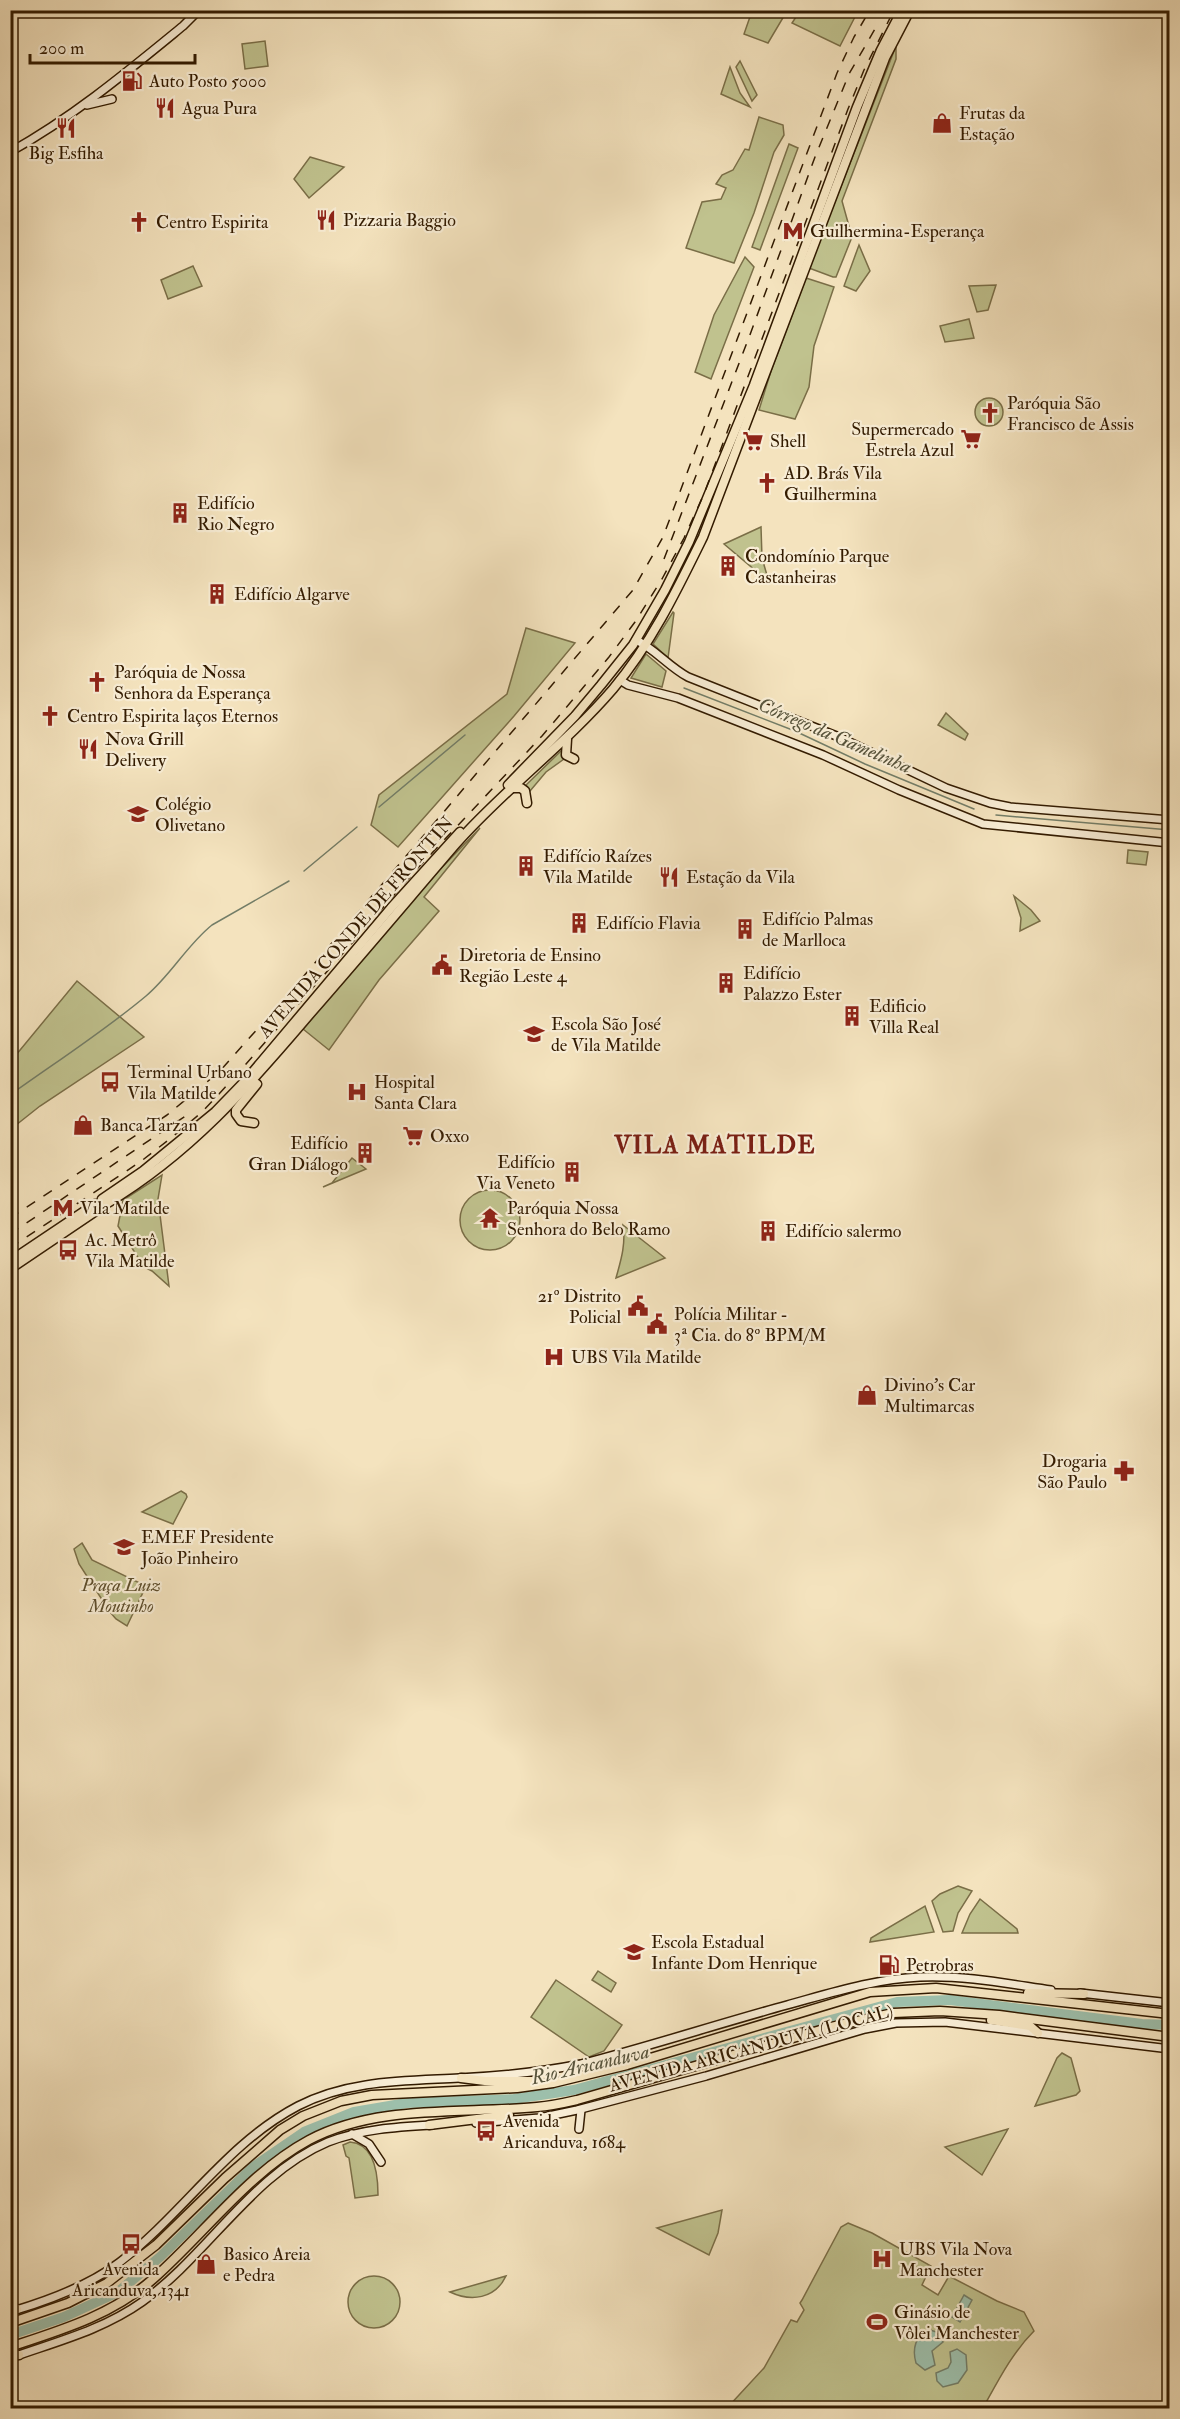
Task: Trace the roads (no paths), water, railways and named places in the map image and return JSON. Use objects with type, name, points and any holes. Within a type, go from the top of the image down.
[{"type":"highway","name":"AVENIDA CONDE DE FRONTIN","points":[[10,1269],[143,1172],[204,1122],[239,1087],[428,866],[575,716],[636,640],[665,590],[707,501],[754,385],[857,107],[881,50],[902,10]]},
{"type":"highway","name":"AVENIDA CONDE DE FRONTIN","points":[[10,1261],[151,1174],[195,1140],[270,1062],[464,836],[568,737],[620,680],[645,645],[671,601],[703,537],[885,58],[910,10]]},
{"type":"highway","points":[[620,661],[617,670],[620,680]]},
{"type":"highway","points":[[568,737],[565,752],[568,758],[574,759]]},
{"type":"highway","points":[[512,788],[521,788],[525,791],[527,803]]},
{"type":"highway","points":[[254,1123],[237,1118],[236,1110],[256,1085],[270,1062]]},
{"type":"highway","points":[[10,2323],[68,2302],[116,2277],[156,2245],[225,2178],[280,2130],[325,2106],[372,2094],[517,2088],[590,2075],[870,1992],[936,1988],[1170,2014]]},
{"type":"highway","points":[[1001,1995],[1084,1994]]},
{"type":"highway","points":[[950,2012],[1030,2026],[1038,2033]]},
{"type":"highway","points":[[429,2125],[513,2114],[613,2091],[869,2017],[893,2013],[950,2012],[999,2015],[1170,2037]]},
{"type":"highway","points":[[462,2078],[509,2082],[590,2075]]},
{"type":"highway","points":[[10,2347],[74,2326],[116,2306],[153,2279],[239,2195],[284,2155],[310,2139],[335,2128],[366,2120],[540,2107]]},
{"type":"main road","points":[[10,152],[49,130],[82,106],[176,32],[199,10]]},
{"type":"main road","points":[[82,106],[112,99]]},
{"type":"main road","points":[[636,640],[673,669],[688,677],[839,737],[962,794],[1010,807],[1170,820]]},
{"type":"main road","points":[[620,680],[628,685],[678,698],[823,755],[899,790],[983,824],[1170,843]]},
{"type":"main road","name":"AVENIDA ARICANDUVA (LOCAL)","points":[[13,2311],[86,2283],[122,2261],[242,2146],[271,2123],[298,2106],[336,2091],[366,2084],[545,2071],[581,2064],[813,1997],[866,1983],[895,1979],[923,1977],[953,1979],[1170,2003]]},
{"type":"main road","name":"AVENIDA ARICANDUVA (LOCAL)","points":[[13,2356],[98,2328],[142,2302],[177,2272],[283,2169],[314,2149],[352,2134],[376,2129],[539,2118],[580,2110],[886,2024],[945,2022],[1170,2049]]},
{"type":"main road","points":[[579,2129],[580,2110]]},
{"type":"main road","points":[[352,2134],[369,2144],[381,2162]]},
{"type":"waterway","name":"Córrego da Gamelinha","points":[[684,688],[795,731],[865,764],[974,809]]},
{"type":"waterway","name":"Córrego da Gamelinha","points":[[379,807],[465,735]]},
{"type":"waterway","name":"Córrego da Gamelinha","points":[[996,815],[1170,830]]},
{"type":"waterway","name":"Córrego da Gamelinha","points":[[304,871],[357,827]]},
{"type":"waterway","name":"Córrego da Gamelinha","points":[[10,1095],[146,996],[212,925],[289,881]]},
{"type":"waterway","name":"Rio Aricanduva","points":[[10,2335],[64,2317],[118,2292],[160,2257],[253,2167],[304,2132],[354,2112],[407,2103],[514,2099],[574,2090],[897,2002],[950,2000],[1142,2024],[1170,2025]]},
{"type":"railway","points":[[10,1218],[167,1115],[219,1072],[285,998],[633,590],[663,537],[837,73],[870,10]]},
{"type":"railway","points":[[10,1248],[140,1162],[202,1112],[416,870],[542,736],[609,657],[635,622],[662,579],[704,494],[848,109],[864,70],[894,10]]},
{"type":"railway","points":[[664,559],[815,157],[849,74],[879,22]]},
{"type":"railway","points":[[10,1234],[187,1115]]},
{"type":"place","name":"Auto Posto 5000","points":[[132,81]]},
{"type":"place","name":"Agua Pura","points":[[165,108]]},
{"type":"place","name":"Frutas da Estação","points":[[942,123]]},
{"type":"place","name":"Big Esfiha","points":[[66,128]]},
{"type":"place","name":"Pizzaria Baggio","points":[[326,220]]},
{"type":"place","name":"Centro Espirita","points":[[139,222]]},
{"type":"place","name":"Guilhermina-Esperança","points":[[793,231]]},
{"type":"place","name":"Paróquia São Francisco de Assis","points":[[990,413]]},
{"type":"place","name":"Supermercado Estrela Azul","points":[[971,439]]},
{"type":"place","name":"Shell","points":[[753,441]]},
{"type":"place","name":"AD. Brás Vila Guilhermina","points":[[767,483]]},
{"type":"place","name":"Edifício Rio Negro","points":[[180,513]]},
{"type":"place","name":"Condomínio Parque Castanheiras","points":[[728,566]]},
{"type":"place","name":"Edifício Algarve","points":[[217,594]]},
{"type":"place","name":"Paróquia de Nossa Senhora da Esperança","points":[[97,682]]},
{"type":"place","name":"Centro Espirita laços Eternos","points":[[50,716]]},
{"type":"place","name":"Nova Grill Delivery","points":[[88,749]]},
{"type":"place","name":"Colégio Olivetano","points":[[138,814]]},
{"type":"place","name":"Edifício Raízes Vila Matilde","points":[[526,866]]},
{"type":"place","name":"Estação da Vila","points":[[669,877]]},
{"type":"place","name":"Edifício Flavia","points":[[579,923]]},
{"type":"place","name":"Edifício Palmas de Marlloca","points":[[745,929]]},
{"type":"place","name":"Diretoria de Ensino Região Leste 4","points":[[442,965]]},
{"type":"place","name":"Edifício Palazzo Ester","points":[[726,983]]},
{"type":"place","name":"Edificio Villa Real","points":[[852,1016]]},
{"type":"place","name":"Escola São José de Vila Matilde","points":[[534,1034]]},
{"type":"place","name":"Terminal Urbano Vila Matilde","points":[[110,1082]]},
{"type":"place","name":"Hospital Santa Clara","points":[[357,1092]]},
{"type":"place","name":"Banca Tarzan","points":[[83,1125]]},
{"type":"place","name":"Oxxo","points":[[413,1136]]},
{"type":"place","name":"Edifício Gran Diálogo","points":[[365,1153]]},
{"type":"place","name":"Edifício Via Veneto","points":[[572,1172]]},
{"type":"place","name":"Vila Matilde","points":[[63,1208]]},
{"type":"place","name":"Paróquia Nossa Senhora do Belo Ramo","points":[[490,1218]]},
{"type":"place","name":"Edifício salermo","points":[[768,1231]]},
{"type":"place","name":"Ac. Metrô Vila Matilde","points":[[68,1250]]},
{"type":"place","name":"21º Distrito Policial","points":[[638,1306]]},
{"type":"place","name":"Polícia Militar - 3ª Cia. do 8º BPM/M","points":[[657,1324]]},
{"type":"place","name":"UBS Vila Matilde","points":[[554,1357]]},
{"type":"place","name":"Divino's Car Multimarcas","points":[[867,1395]]},
{"type":"place","name":"Drogaria São Paulo","points":[[1124,1471]]},
{"type":"place","name":"EMEF Presidente João Pinheiro","points":[[124,1547]]},
{"type":"place","name":"Escola Estadual Infante Dom Henrique","points":[[634,1952]]},
{"type":"place","name":"Petrobras","points":[[889,1965]]},
{"type":"place","name":"Avenida Aricanduva, 1684","points":[[486,2131]]},
{"type":"place","name":"Avenida Aricanduva, 1341","points":[[131,2244]]},
{"type":"place","name":"UBS Vila Nova Manchester","points":[[882,2259]]},
{"type":"place","name":"Basico Areia e Pedra","points":[[206,2264]]},
{"type":"place","name":"Ginásio de Vôlei Manchester","points":[[877,2322]]},
{"type":"district","name":"VILA MATILDE","points":[[715,1145]]},
{"type":"park label","name":"Praça Luiz Moutinho","points":[[121,1595]]}]
